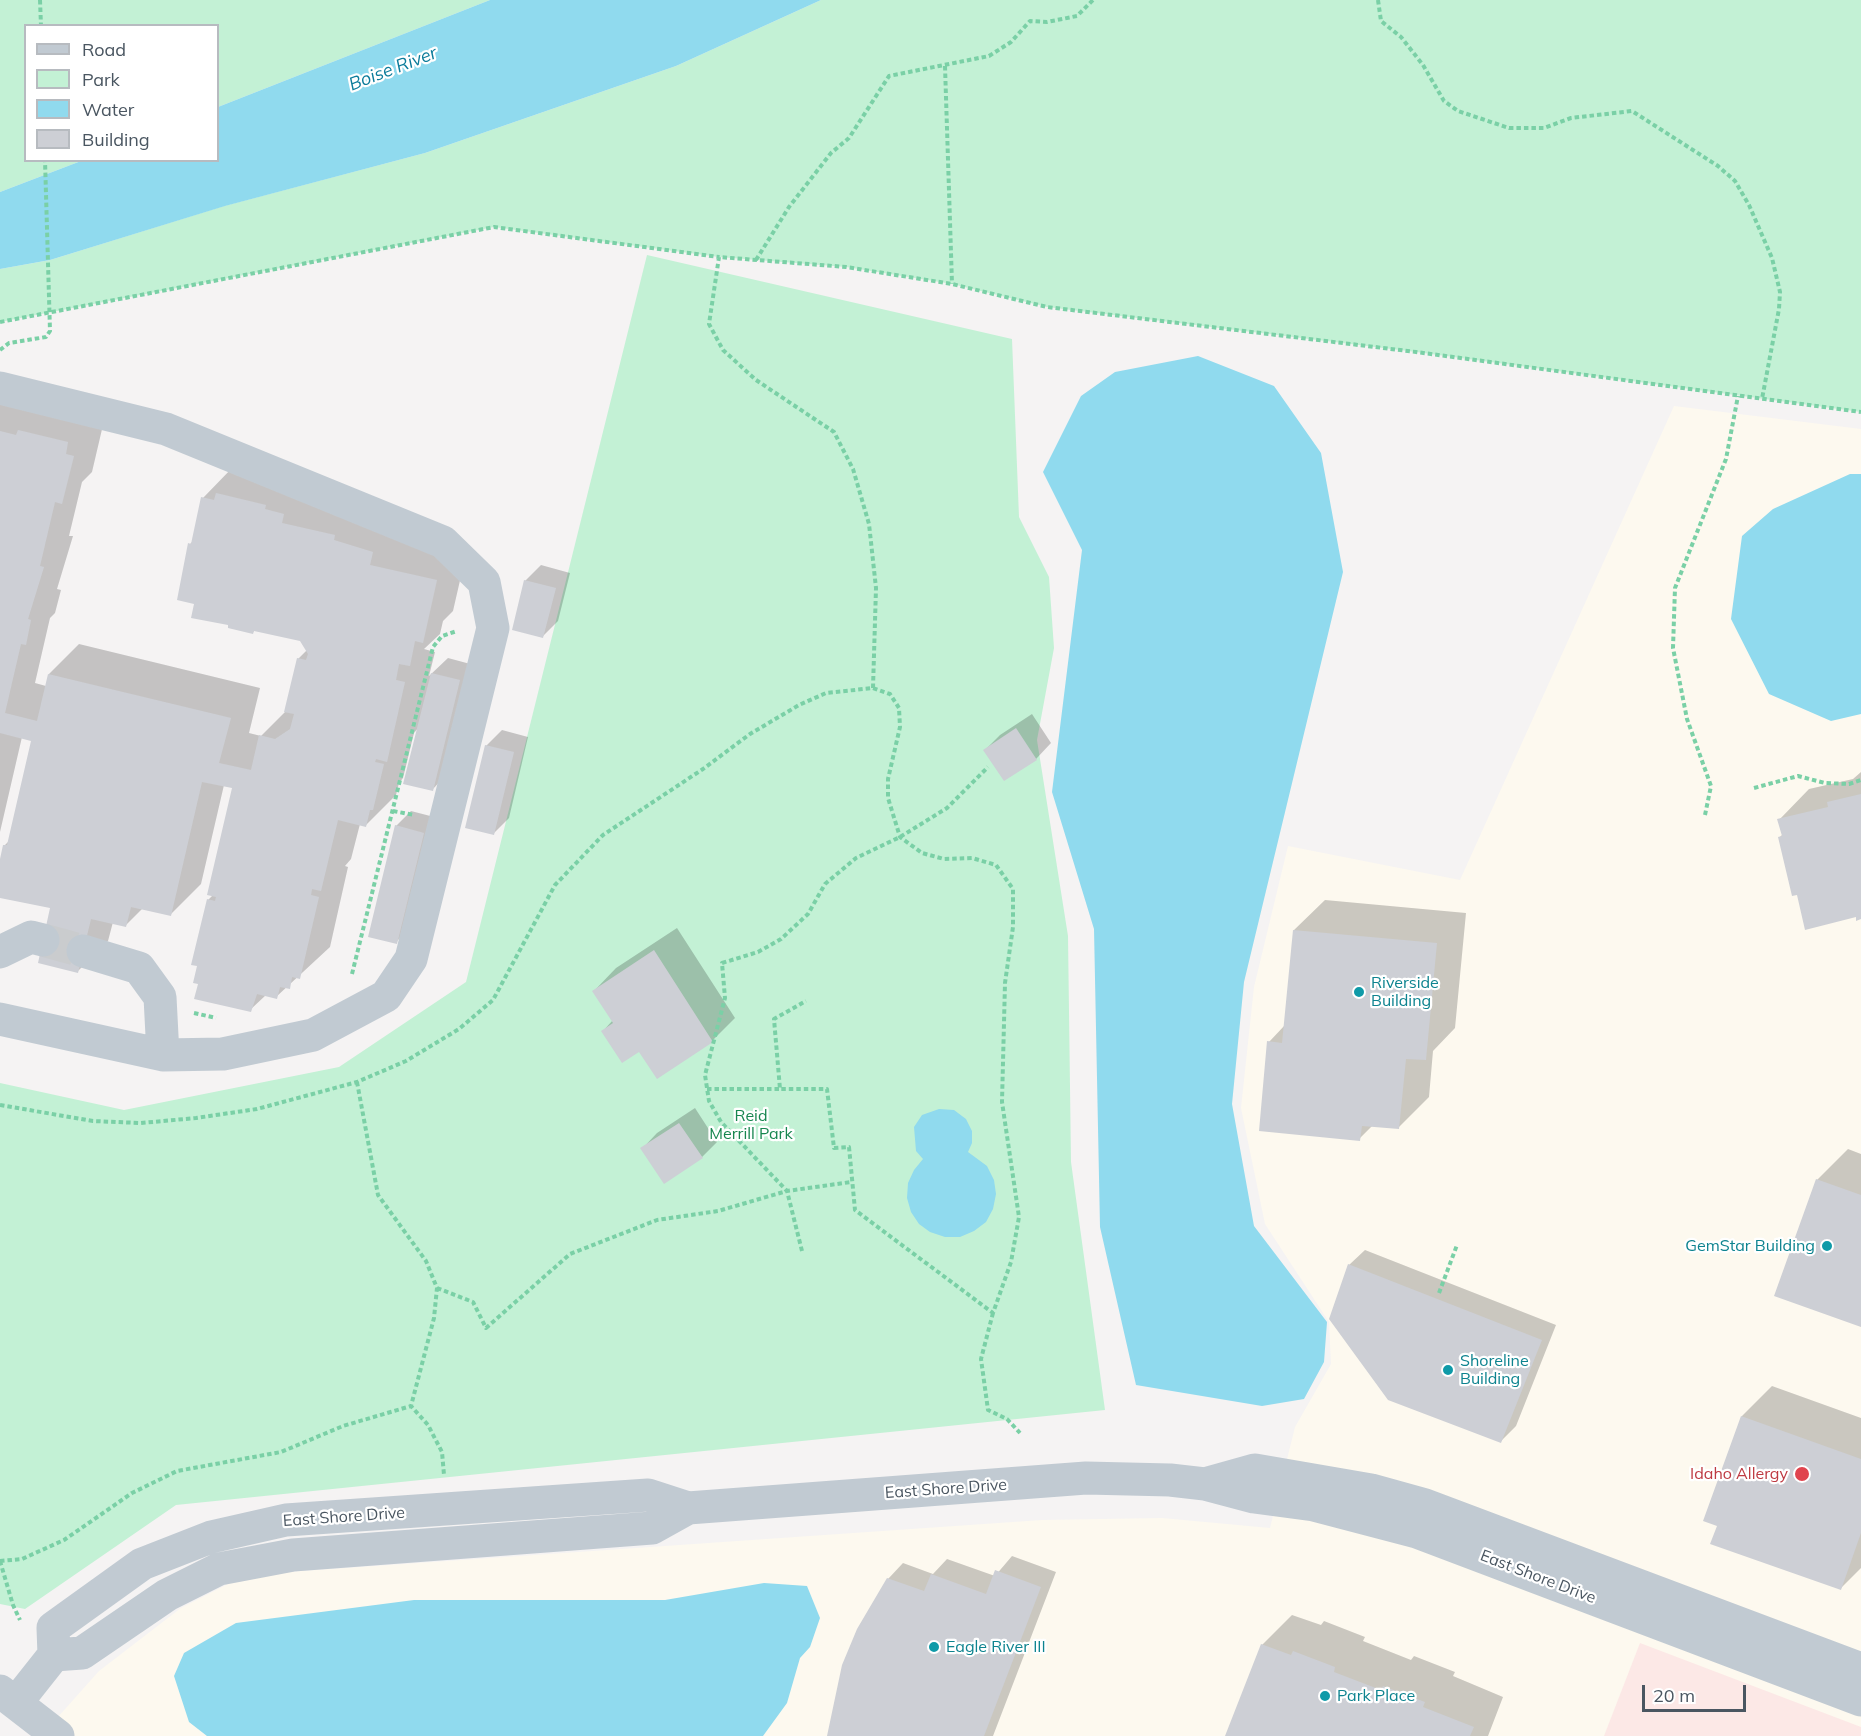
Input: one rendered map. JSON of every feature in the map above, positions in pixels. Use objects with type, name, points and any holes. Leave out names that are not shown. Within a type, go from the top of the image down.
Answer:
[{"type":"street","points":[[0,388],[166,429],[443,542],[484,582],[493,628],[411,959],[386,996],[313,1035],[223,1054],[163,1055],[0,1019]]},
{"type":"street","points":[[0,952],[31,937],[43,940]]},
{"type":"street","points":[[83,951],[139,968],[160,997],[163,1055]]},
{"type":"street","name":"East Shore Drive","points":[[8,1697],[54,1655],[53,1628],[142,1564],[211,1537],[286,1520],[648,1495],[688,1508],[1086,1478],[1170,1480],[1205,1484],[1254,1470],[1371,1490],[1425,1505],[1859,1680]]},
{"type":"street","points":[[8,1697],[58,1736]]},
{"type":"path","points":[[40,0],[41,24]]},
{"type":"path","points":[[756,260],[789,207],[831,153],[849,138],[889,76],[989,56],[1011,42],[1030,21],[1047,22],[1077,16],[1093,0]]},
{"type":"path","points":[[1378,0],[1381,21],[1401,37],[1423,65],[1444,100],[1458,111],[1509,128],[1544,128],[1571,118],[1632,111],[1718,166],[1734,180],[1749,205],[1773,258],[1780,292],[1779,309],[1762,399]]},
{"type":"path","points":[[945,66],[952,284]]},
{"type":"path","points":[[0,350],[9,342],[46,337],[50,331],[45,162]]},
{"type":"path","points":[[0,322],[494,227],[719,257],[846,267],[952,284],[1047,307],[1416,352],[1861,412]]},
{"type":"path","points":[[719,257],[710,324],[723,350],[756,380],[834,432],[853,469],[869,524],[876,588],[873,688]]},
{"type":"path","points":[[1705,815],[1711,786],[1688,719],[1673,648],[1675,588],[1726,459],[1738,396]]},
{"type":"path","points":[[351,976],[433,647],[442,636],[466,628]]},
{"type":"path","points":[[0,1105],[93,1121],[141,1123],[257,1109],[357,1082],[415,1055],[459,1029],[493,1000],[555,885],[603,836],[703,769],[750,734],[799,705],[826,693],[873,688],[890,694],[898,708],[900,728],[888,779],[888,798],[900,837],[922,853],[944,859],[972,858],[996,865],[1013,889],[1013,927],[1005,984],[1002,1102],[1019,1217],[1011,1262],[993,1313],[981,1359],[988,1410],[1007,1419],[1020,1433]]},
{"type":"path","points":[[802,1251],[787,1191],[721,1122],[709,1101],[705,1075],[725,998],[722,963],[758,952],[781,939],[808,914],[825,884],[856,858],[900,837],[947,808],[988,767]]},
{"type":"path","points":[[1754,788],[1798,776],[1824,783],[1849,784],[1861,780]]},
{"type":"path","points":[[780,1089],[774,1019],[806,1001]]},
{"type":"path","points":[[188,1012],[221,1019]]},
{"type":"path","points":[[357,1082],[378,1195],[426,1261],[437,1288],[434,1318],[411,1406]]},
{"type":"path","points":[[707,1089],[827,1089],[834,1148],[849,1147],[855,1210],[993,1313]]},
{"type":"path","points":[[437,1288],[473,1302],[486,1328],[570,1254],[657,1220],[718,1211],[787,1191],[851,1182]]},
{"type":"path","points":[[1440,1293],[1457,1245]]},
{"type":"path","points":[[411,1406],[428,1425],[442,1452],[444,1474]]},
{"type":"path","points":[[20,1621],[0,1561],[22,1559],[64,1540],[132,1493],[177,1471],[281,1452],[343,1426],[411,1406]]},
{"type":"shaded area","points":[[1674,406],[1861,429],[1861,1736],[41,1736],[99,1671],[181,1608],[230,1583],[288,1572],[1042,1520],[1162,1518],[1270,1528],[1295,1427],[1331,1364],[1329,1322],[1265,1224],[1241,1108],[1254,987],[1288,846],[1460,880]]},
{"type":"shaded area","points":[[1640,1643],[1861,1727],[1861,1736],[1604,1736]]},
{"type":"green space","points":[[0,0],[490,0],[219,107],[219,24],[24,24],[24,162],[78,162],[0,192]]},
{"type":"green space","points":[[821,0],[1861,0],[1861,412],[1416,352],[1047,307],[952,284],[846,267],[719,257],[494,227],[0,322],[0,269],[50,260],[224,206],[425,153],[676,66]]},
{"type":"green space","name":"Reid Merrill Park","points":[[647,255],[1012,339],[1019,517],[1049,577],[1054,648],[1037,740],[1068,936],[1071,1162],[1105,1410],[176,1505],[25,1609],[0,1604],[0,1083],[124,1110],[339,1067],[466,982]]},
{"type":"water","name":"Boise River","points":[[490,0],[821,0],[676,66],[425,153],[225,206],[50,260],[0,269],[0,192],[78,162],[219,162],[219,107]]},
{"type":"water","points":[[1198,356],[1274,386],[1321,453],[1343,572],[1244,982],[1232,1104],[1254,1226],[1327,1322],[1324,1362],[1304,1399],[1262,1406],[1136,1385],[1100,1227],[1094,929],[1052,792],[1082,550],[1043,472],[1081,396],[1115,372]]},
{"type":"water","points":[[1850,474],[1861,474],[1861,714],[1831,721],[1769,694],[1731,619],[1742,536],[1773,509]]},
{"type":"water","points":[[939,1109],[954,1110],[966,1119],[972,1131],[972,1143],[968,1152],[987,1166],[994,1180],[996,1194],[993,1209],[986,1222],[960,1237],[945,1237],[930,1232],[919,1224],[911,1212],[907,1198],[908,1183],[914,1170],[923,1159],[916,1151],[914,1127],[922,1115]]},
{"type":"water","points":[[764,1583],[807,1586],[820,1618],[810,1647],[800,1658],[787,1703],[763,1736],[207,1736],[189,1722],[174,1676],[184,1653],[236,1623],[414,1600],[665,1600]]},
{"type":"building","points":[[18,430],[68,442],[66,454],[74,456],[62,504],[55,502],[40,566],[44,567],[28,619],[31,620],[26,645],[21,644],[5,713],[37,721],[48,674],[231,718],[219,763],[251,770],[259,735],[275,739],[290,729],[294,714],[284,712],[297,658],[306,660],[308,654],[300,641],[254,631],[253,634],[228,628],[228,625],[191,618],[194,604],[177,600],[188,543],[191,544],[201,497],[214,500],[216,493],[266,505],[265,509],[284,514],[282,523],[335,535],[334,540],[373,552],[370,565],[437,580],[423,643],[415,641],[410,666],[399,664],[396,680],[405,682],[387,762],[376,759],[375,762],[384,764],[373,810],[370,810],[366,827],[338,820],[321,891],[312,889],[311,895],[319,897],[300,979],[292,977],[290,989],[280,987],[277,999],[257,994],[251,1012],[194,999],[198,984],[193,983],[197,966],[191,965],[207,899],[215,901],[216,897],[207,895],[232,788],[202,782],[171,916],[131,907],[126,927],[91,919],[78,973],[38,963],[50,908],[0,898],[0,859],[3,845],[7,845],[31,741],[0,733],[0,431],[16,435]]},
{"type":"building","points":[[524,580],[556,588],[543,638],[512,630]]},
{"type":"building","points":[[431,673],[460,680],[433,791],[403,784]]},
{"type":"building","points":[[1016,728],[1037,760],[1004,781],[983,750]]},
{"type":"building","points":[[485,745],[514,752],[494,835],[465,828]]},
{"type":"building","points":[[1861,794],[1861,919],[1856,921],[1856,917],[1805,930],[1797,895],[1792,896],[1778,837],[1782,836],[1777,819],[1828,807],[1827,802]]},
{"type":"building","points":[[395,825],[424,833],[397,944],[368,937]]},
{"type":"building","name":"Riverside Building","points":[[1293,930],[1437,943],[1426,1060],[1406,1059],[1399,1129],[1362,1126],[1360,1141],[1259,1131],[1267,1041],[1282,1043]]},
{"type":"building","points":[[654,950],[713,1042],[657,1079],[639,1052],[622,1063],[601,1031],[613,1023],[592,991]]},
{"type":"building","points":[[679,1123],[703,1158],[664,1184],[640,1148]]},
{"type":"building","name":"GemStar Building","points":[[1816,1179],[1861,1195],[1861,1327],[1774,1296]]},
{"type":"building","name":"Shoreline Building","points":[[1348,1264],[1542,1340],[1501,1443],[1388,1400],[1329,1319]]},
{"type":"building","points":[[1741,1416],[1861,1459],[1861,1533],[1841,1590],[1710,1544],[1717,1526],[1703,1521]]},
{"type":"building","name":"Eagle River III","points":[[995,1570],[1041,1587],[984,1736],[827,1736],[842,1665],[857,1629],[887,1578],[924,1591],[931,1574],[986,1594]]},
{"type":"building","name":"Park Place","points":[[1261,1644],[1291,1655],[1293,1651],[1335,1667],[1334,1672],[1381,1690],[1383,1686],[1425,1702],[1423,1707],[1474,1727],[1470,1736],[1225,1736]]},
{"type":"tunnel","points":[[43,940],[83,951]]},
{"type":"place","name":"Riverside Building","points":[[1359,992]]},
{"type":"place","name":"GemStar Building","points":[[1827,1246]]},
{"type":"place","name":"Shoreline Building","points":[[1448,1370]]},
{"type":"place","name":"Idaho Allergy","points":[[1802,1474]]},
{"type":"place","name":"Eagle River III","points":[[934,1647]]},
{"type":"place","name":"Park Place","points":[[1325,1696]]}]
